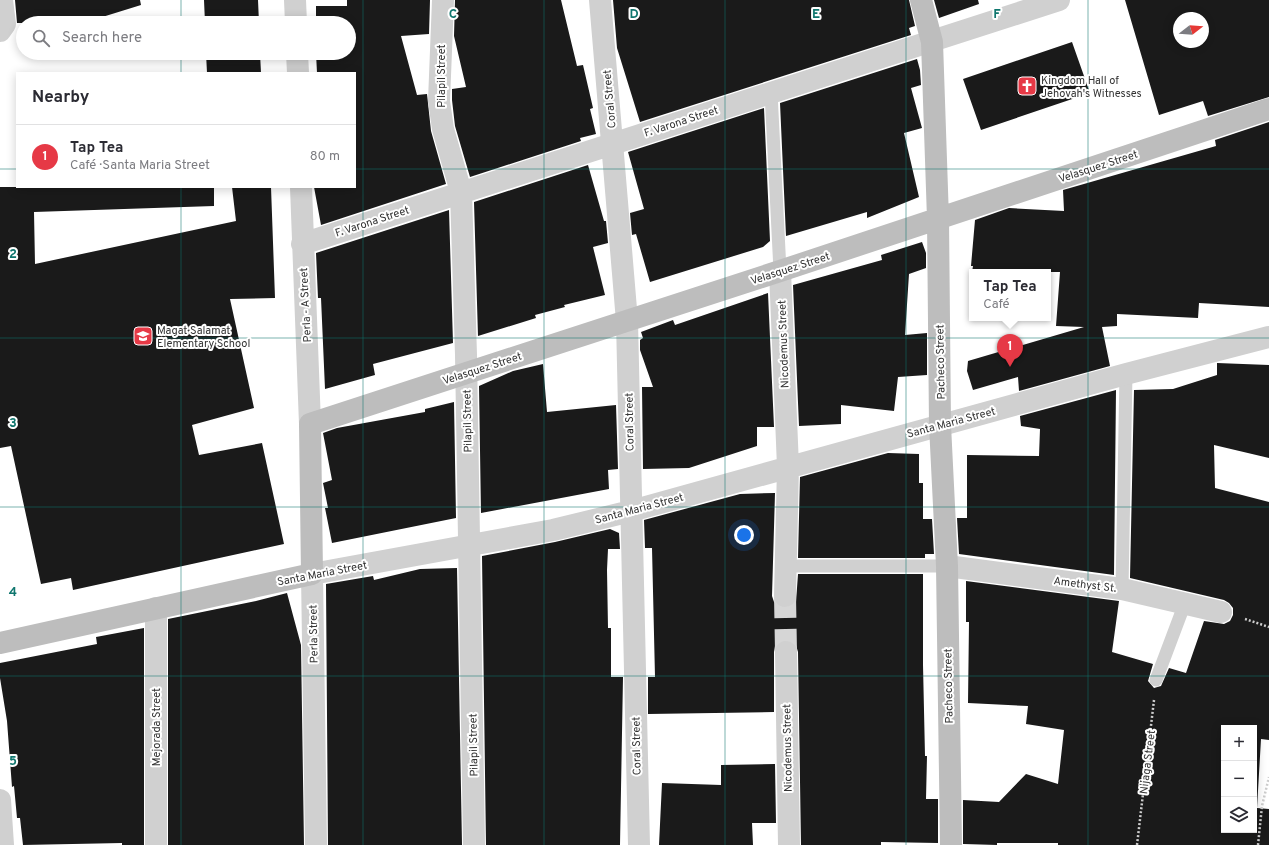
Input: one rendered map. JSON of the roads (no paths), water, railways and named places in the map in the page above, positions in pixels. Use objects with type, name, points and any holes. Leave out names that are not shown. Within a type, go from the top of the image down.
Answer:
[{"type":"street","points":[[0,31],[5,24],[2,0]]},
{"type":"street","points":[[296,0],[296,16]]},
{"type":"street","name":"Pilapil Street","points":[[443,0],[439,101],[443,129],[461,192],[470,545],[474,845]]},
{"type":"street","name":"Coral Street","points":[[600,0],[627,320],[639,845]]},
{"type":"street","name":"Pacheco Street","points":[[921,0],[932,42],[938,219],[940,425],[946,566],[951,845]]},
{"type":"street","name":"F. Varona Street","points":[[302,244],[1060,0]]},
{"type":"street","points":[[297,60],[298,72]]},
{"type":"street","name":"Velasquez Street","points":[[310,424],[780,271],[1269,109]]},
{"type":"street","name":"Perla - A Street","points":[[301,188],[310,424]]},
{"type":"street","name":"Nicodemus Street","points":[[780,271],[788,467],[785,596]]},
{"type":"street","name":"Santa Maria Street","points":[[0,643],[312,574],[553,530],[631,511],[1126,374],[1269,337]]},
{"type":"street","name":"Perla Street","points":[[310,424],[316,845]]},
{"type":"street","name":"Amethyst St.","points":[[946,566],[1122,589],[1221,612]]},
{"type":"street","name":"Mejorada Street","points":[[156,608],[156,845]]},
{"type":"street","name":"Nicodemus Street","points":[[786,652],[789,845]]},
{"type":"street","points":[[0,800],[3,845]]},
{"type":"lane","name":"Nicodemus Street","points":[[771,92],[780,271]]},
{"type":"lane","points":[[1122,589],[1126,374]]},
{"type":"lane","points":[[785,566],[946,566]]},
{"type":"lane","points":[[1156,680],[1185,603]]},
{"type":"tunnel","points":[[785,596],[786,652]]},
{"type":"place","name":"Kingdom Hall of Jehovah's Witnesses","points":[[1027,86]]},
{"type":"place","name":"Magat Salamat Elementary School","points":[[143,336]]},
{"type":"place","name":"Tap Tea","points":[[1010,367]]}]
